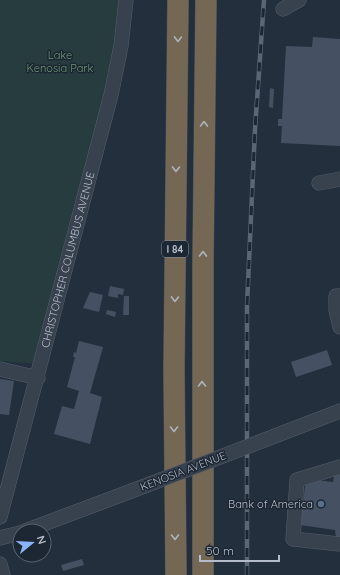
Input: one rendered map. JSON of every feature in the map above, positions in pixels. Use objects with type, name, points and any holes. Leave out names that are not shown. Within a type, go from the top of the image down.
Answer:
[{"type":"highway","name":"I 84","points":[[176,575],[174,370],[178,0]]},
{"type":"highway","name":"I 84","points":[[203,575],[202,278],[206,0]]},
{"type":"street","name":"CHRISTOPHER COLUMBUS AVENUE","points":[[0,517],[38,378],[113,88],[120,52],[126,0]]},
{"type":"street","points":[[283,9],[299,0]]},
{"type":"street","points":[[318,183],[340,179]]},
{"type":"street","points":[[340,296],[336,296],[336,310],[340,327]]},
{"type":"street","points":[[0,369],[38,378]]},
{"type":"street","name":"KENOSIA AVENUE","points":[[46,523],[340,411]]},
{"type":"street","points":[[340,468],[297,480],[293,539],[340,544]]},
{"type":"street","points":[[0,538],[12,535]]},
{"type":"street","points":[[0,564],[3,575]]},
{"type":"green space","name":"Lake Kenosia Park","points":[[0,0],[122,0],[118,77],[39,364],[0,361]]},
{"type":"building","points":[[313,37],[340,39],[340,146],[281,143],[282,126],[278,126],[278,119],[282,119],[286,46],[312,47]]},
{"type":"building","points":[[270,88],[274,89],[273,108],[269,107]]},
{"type":"building","points":[[110,286],[124,289],[123,295],[118,294],[118,298],[108,296]]},
{"type":"building","points":[[90,292],[103,295],[99,312],[83,308]]},
{"type":"building","points":[[124,296],[129,296],[129,315],[123,315]]},
{"type":"building","points":[[107,310],[116,312],[115,317],[106,314]]},
{"type":"building","points":[[79,341],[103,347],[90,393],[102,397],[90,444],[54,434],[62,406],[74,409],[79,391],[67,387],[75,357],[73,357],[74,352],[76,353]]},
{"type":"building","points":[[327,350],[332,365],[296,377],[291,362]]},
{"type":"building","points":[[0,379],[14,381],[9,415],[0,414]]},
{"type":"building","name":"Bank of America","points":[[335,470],[340,471],[340,542],[336,538],[335,530],[300,525],[306,479],[333,482]]},
{"type":"building","points":[[82,559],[84,565],[63,571],[61,565]]},
{"type":"railway","points":[[247,575],[247,306],[255,129],[264,0]]},
{"type":"place","name":"Bank of America","points":[[321,504]]}]
